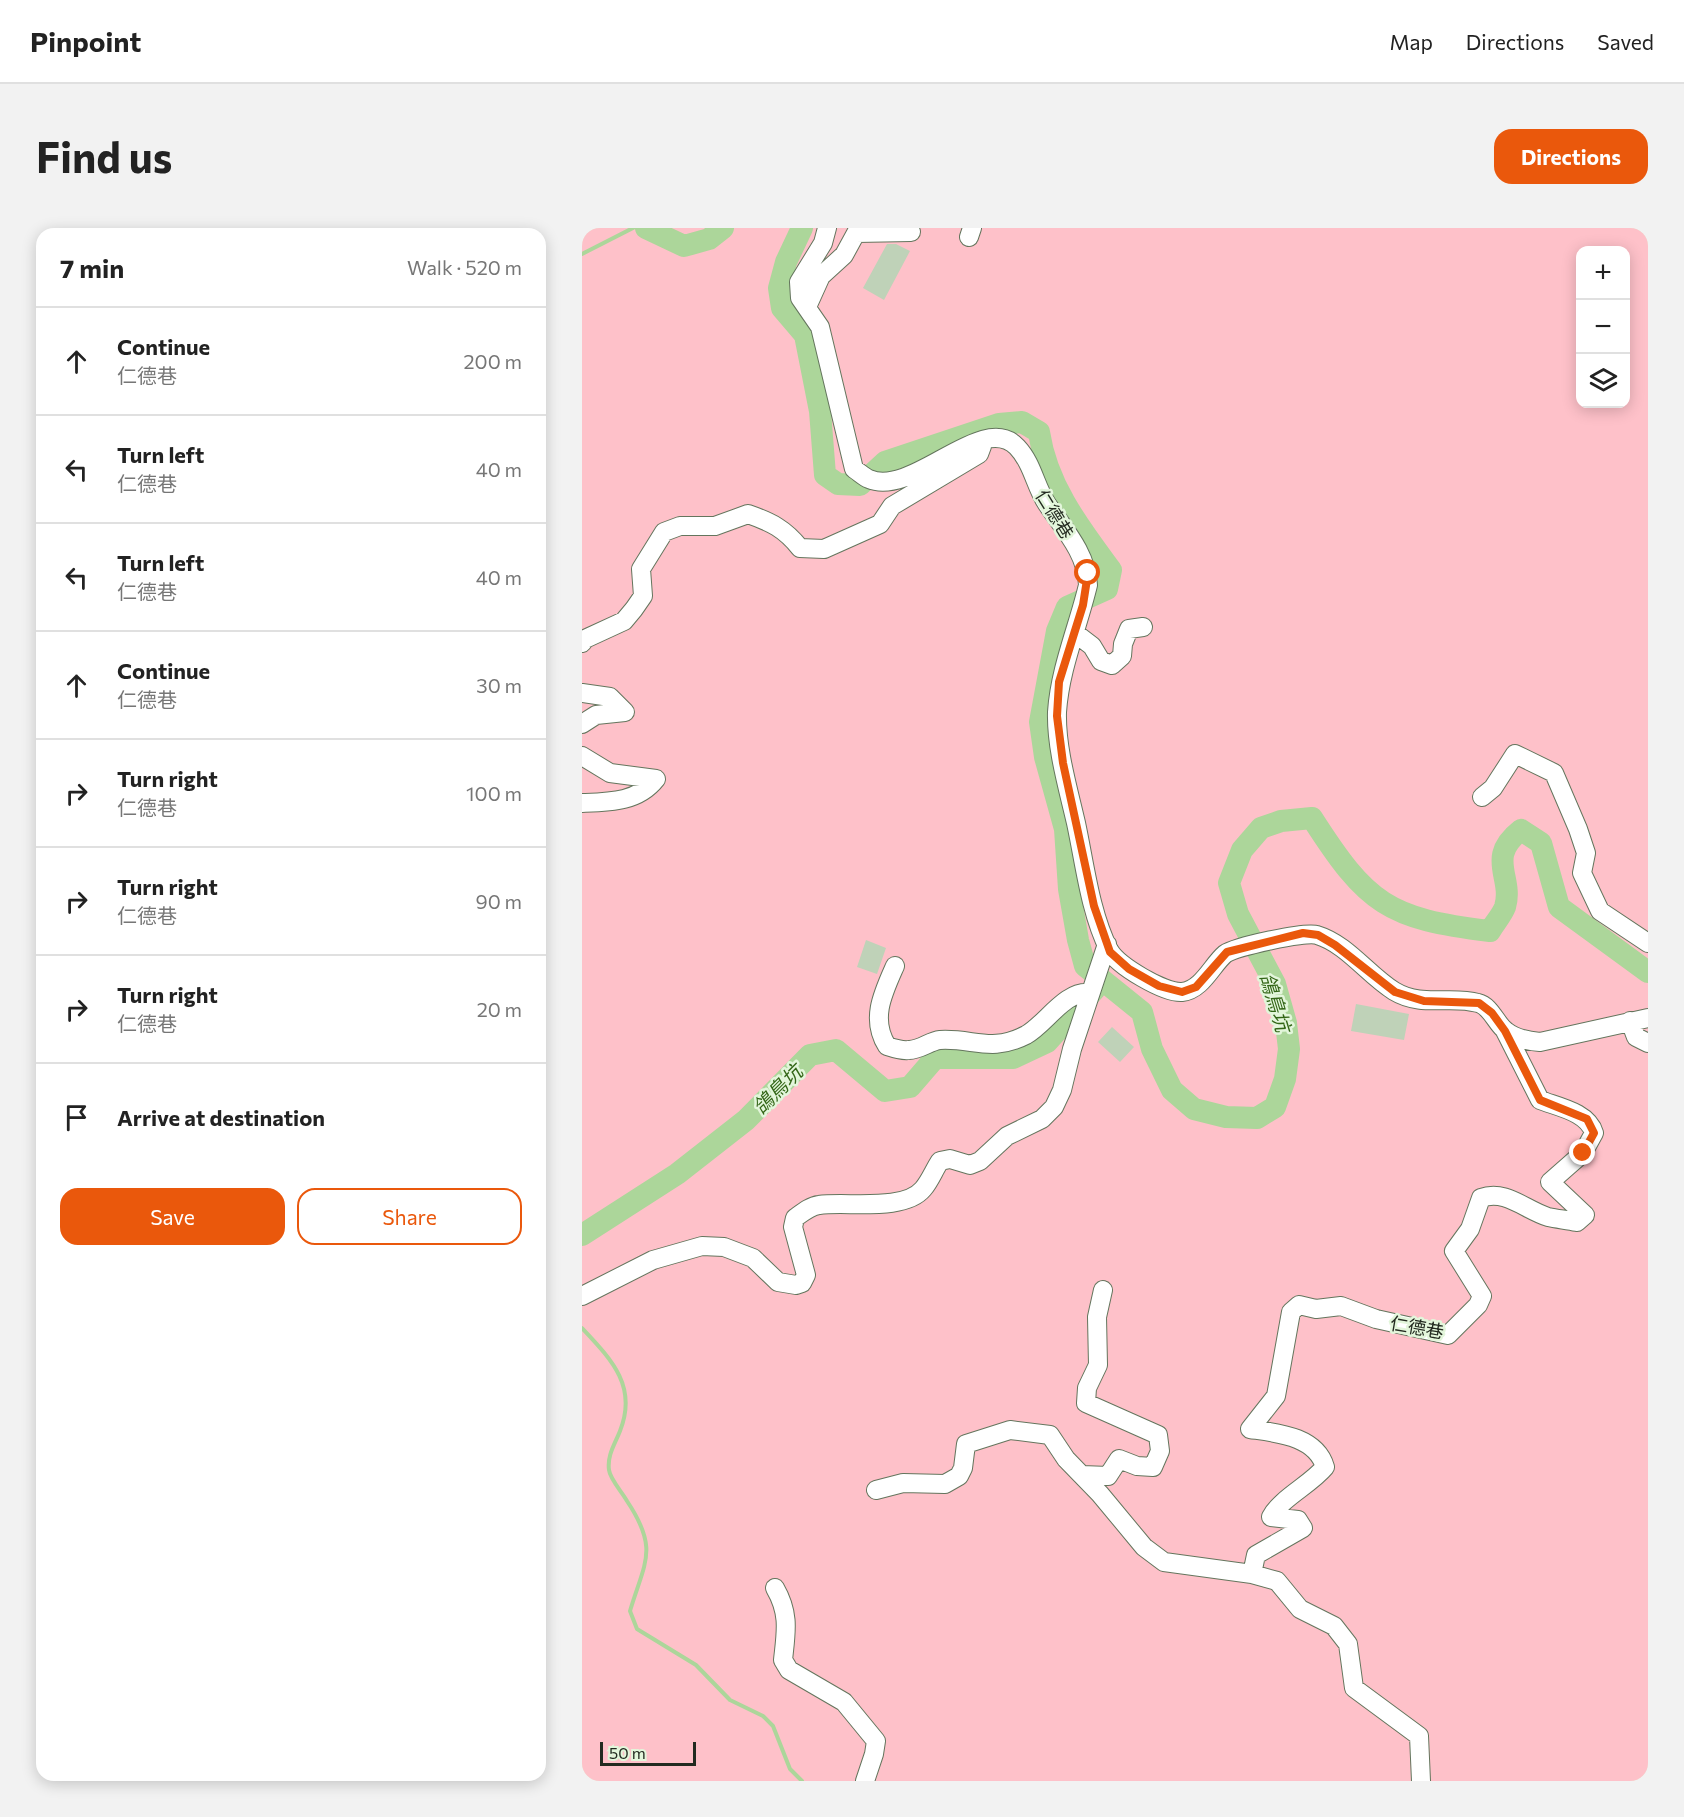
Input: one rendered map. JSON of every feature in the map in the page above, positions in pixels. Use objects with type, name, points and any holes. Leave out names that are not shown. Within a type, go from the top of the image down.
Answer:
[{"type":"street","points":[[827,228],[823,243],[799,282],[800,298],[820,327],[830,359],[854,469],[870,480],[884,482],[900,479],[985,438]]},
{"type":"street","points":[[807,307],[821,276],[844,255],[856,233],[911,232]]},
{"type":"street","name":"仁德巷","points":[[985,438],[1003,437],[1017,447],[1030,465],[1041,496],[1081,554],[1088,573],[1088,585],[1083,605],[1059,682],[1057,716],[1063,763],[1105,949],[1129,969],[1159,986],[1182,992],[1196,987],[1227,952],[1303,933],[1318,935],[1335,945],[1395,992],[1424,1001],[1479,1003],[1492,1013],[1505,1031],[1540,1100],[1587,1119],[1594,1133],[1583,1153],[1550,1182],[1585,1215],[1577,1222],[1547,1216],[1521,1203],[1492,1194],[1481,1198],[1470,1229],[1454,1251],[1482,1296],[1478,1305],[1448,1335],[1376,1319],[1341,1306],[1316,1309],[1299,1305],[1291,1312],[1276,1396],[1250,1429],[1293,1436],[1318,1454],[1325,1467],[1313,1482],[1275,1509],[1271,1517],[1298,1520],[1303,1528],[1256,1555],[1252,1574]]},
{"type":"street","points":[[582,643],[595,634],[624,621],[634,609],[643,596],[641,569],[664,532],[680,526],[715,526],[748,514],[774,522],[788,533],[800,548],[824,549],[880,524],[892,506],[979,454],[985,438]]},
{"type":"street","points":[[1075,633],[1092,646],[1101,661],[1112,665],[1122,656],[1123,644],[1130,629],[1143,627]]},
{"type":"street","points":[[582,693],[610,697],[625,712],[596,715],[582,724]]},
{"type":"street","points":[[1482,797],[1493,788],[1515,754],[1554,773],[1586,854],[1582,873],[1600,911],[1648,943]]},
{"type":"street","points":[[582,756],[610,773],[656,778],[648,789],[628,799],[582,803]]},
{"type":"street","points":[[582,1296],[653,1260],[702,1246],[724,1247],[753,1258],[778,1282],[796,1285],[802,1283],[806,1275],[793,1227],[795,1218],[818,1205],[852,1205],[911,1197],[922,1190],[940,1161],[950,1159],[970,1165],[980,1161],[1007,1136],[1042,1119],[1054,1107],[1062,1090],[1105,949]]},
{"type":"street","points":[[895,966],[880,999],[878,1033],[887,1046],[909,1050],[939,1040],[988,1046],[1008,1042],[1028,1034],[1065,1002],[1084,992],[1090,993]]},
{"type":"street","name":"仁德巷","points":[[1505,1031],[1527,1041],[1540,1042],[1648,1018]]},
{"type":"street","points":[[1630,1021],[1636,1037],[1648,1043]]},
{"type":"street","points":[[1082,1475],[1108,1476],[1119,1460],[1137,1466],[1153,1467],[1161,1451],[1158,1435],[1086,1403],[1088,1388],[1098,1365],[1097,1317],[1102,1290]]},
{"type":"street","points":[[876,1490],[903,1483],[945,1484],[958,1476],[963,1468],[966,1444],[1010,1430],[1050,1435],[1066,1459],[1144,1547],[1164,1562],[1252,1574],[1277,1581],[1300,1609],[1334,1626],[1348,1644],[1354,1688],[1419,1736],[1421,1781]]},
{"type":"street","points":[[776,1588],[785,1605],[786,1631],[783,1660],[789,1670],[844,1702],[876,1741],[865,1781]]},
{"type":"shaded area","points":[[582,228],[1648,228],[1648,1781],[582,1781]]},
{"type":"building","points":[[887,244],[896,244],[910,251],[884,300],[863,288]]},
{"type":"building","points":[[866,940],[886,948],[877,974],[857,967]]},
{"type":"building","points":[[1356,1004],[1409,1014],[1404,1040],[1351,1031]]},
{"type":"building","points":[[1112,1027],[1134,1047],[1120,1062],[1098,1042]]},
{"type":"waterway","points":[[582,254],[633,228]]},
{"type":"waterway","points":[[646,228],[684,246],[709,239],[723,228]]},
{"type":"waterway","name":"鴿鳥坑","points":[[802,228],[786,262],[779,288],[782,308],[805,335],[820,411],[825,475],[838,484],[860,485],[885,462],[999,424],[1022,422],[1039,432],[1049,470],[1066,506],[1111,570],[1107,589],[1067,607],[1057,631],[1040,722],[1045,757],[1065,829],[1069,889],[1085,966],[1142,1012],[1152,1049],[1172,1090],[1194,1109],[1226,1117],[1257,1118],[1275,1107],[1285,1079],[1289,1049],[1286,1023],[1275,984],[1238,914],[1229,883],[1242,850],[1261,828],[1281,821],[1312,818],[1331,847],[1366,888],[1383,902],[1403,913],[1455,926],[1490,931],[1505,907],[1507,896],[1502,859],[1510,840],[1521,830],[1541,843],[1559,907],[1648,972]]},
{"type":"waterway","name":"鴿鳥坑","points":[[582,1235],[677,1174],[746,1120],[810,1055],[836,1050],[885,1091],[910,1087],[935,1058],[1013,1058],[1047,1042],[1095,989]]},
{"type":"waterway","points":[[582,1328],[612,1362],[624,1387],[625,1415],[610,1454],[609,1470],[637,1517],[646,1544],[644,1567],[630,1611],[637,1629],[696,1665],[730,1700],[763,1716],[773,1726],[790,1769],[802,1781]]},
{"type":"route","points":[[1088,573],[1088,585],[1083,605],[1059,682],[1057,716],[1063,763],[1094,906],[1110,952],[1129,969],[1159,986],[1182,992],[1196,987],[1227,952],[1303,933],[1318,935],[1335,945],[1395,992],[1424,1001],[1479,1003],[1492,1013],[1505,1031],[1540,1100],[1587,1119],[1594,1133],[1583,1153]]}]
